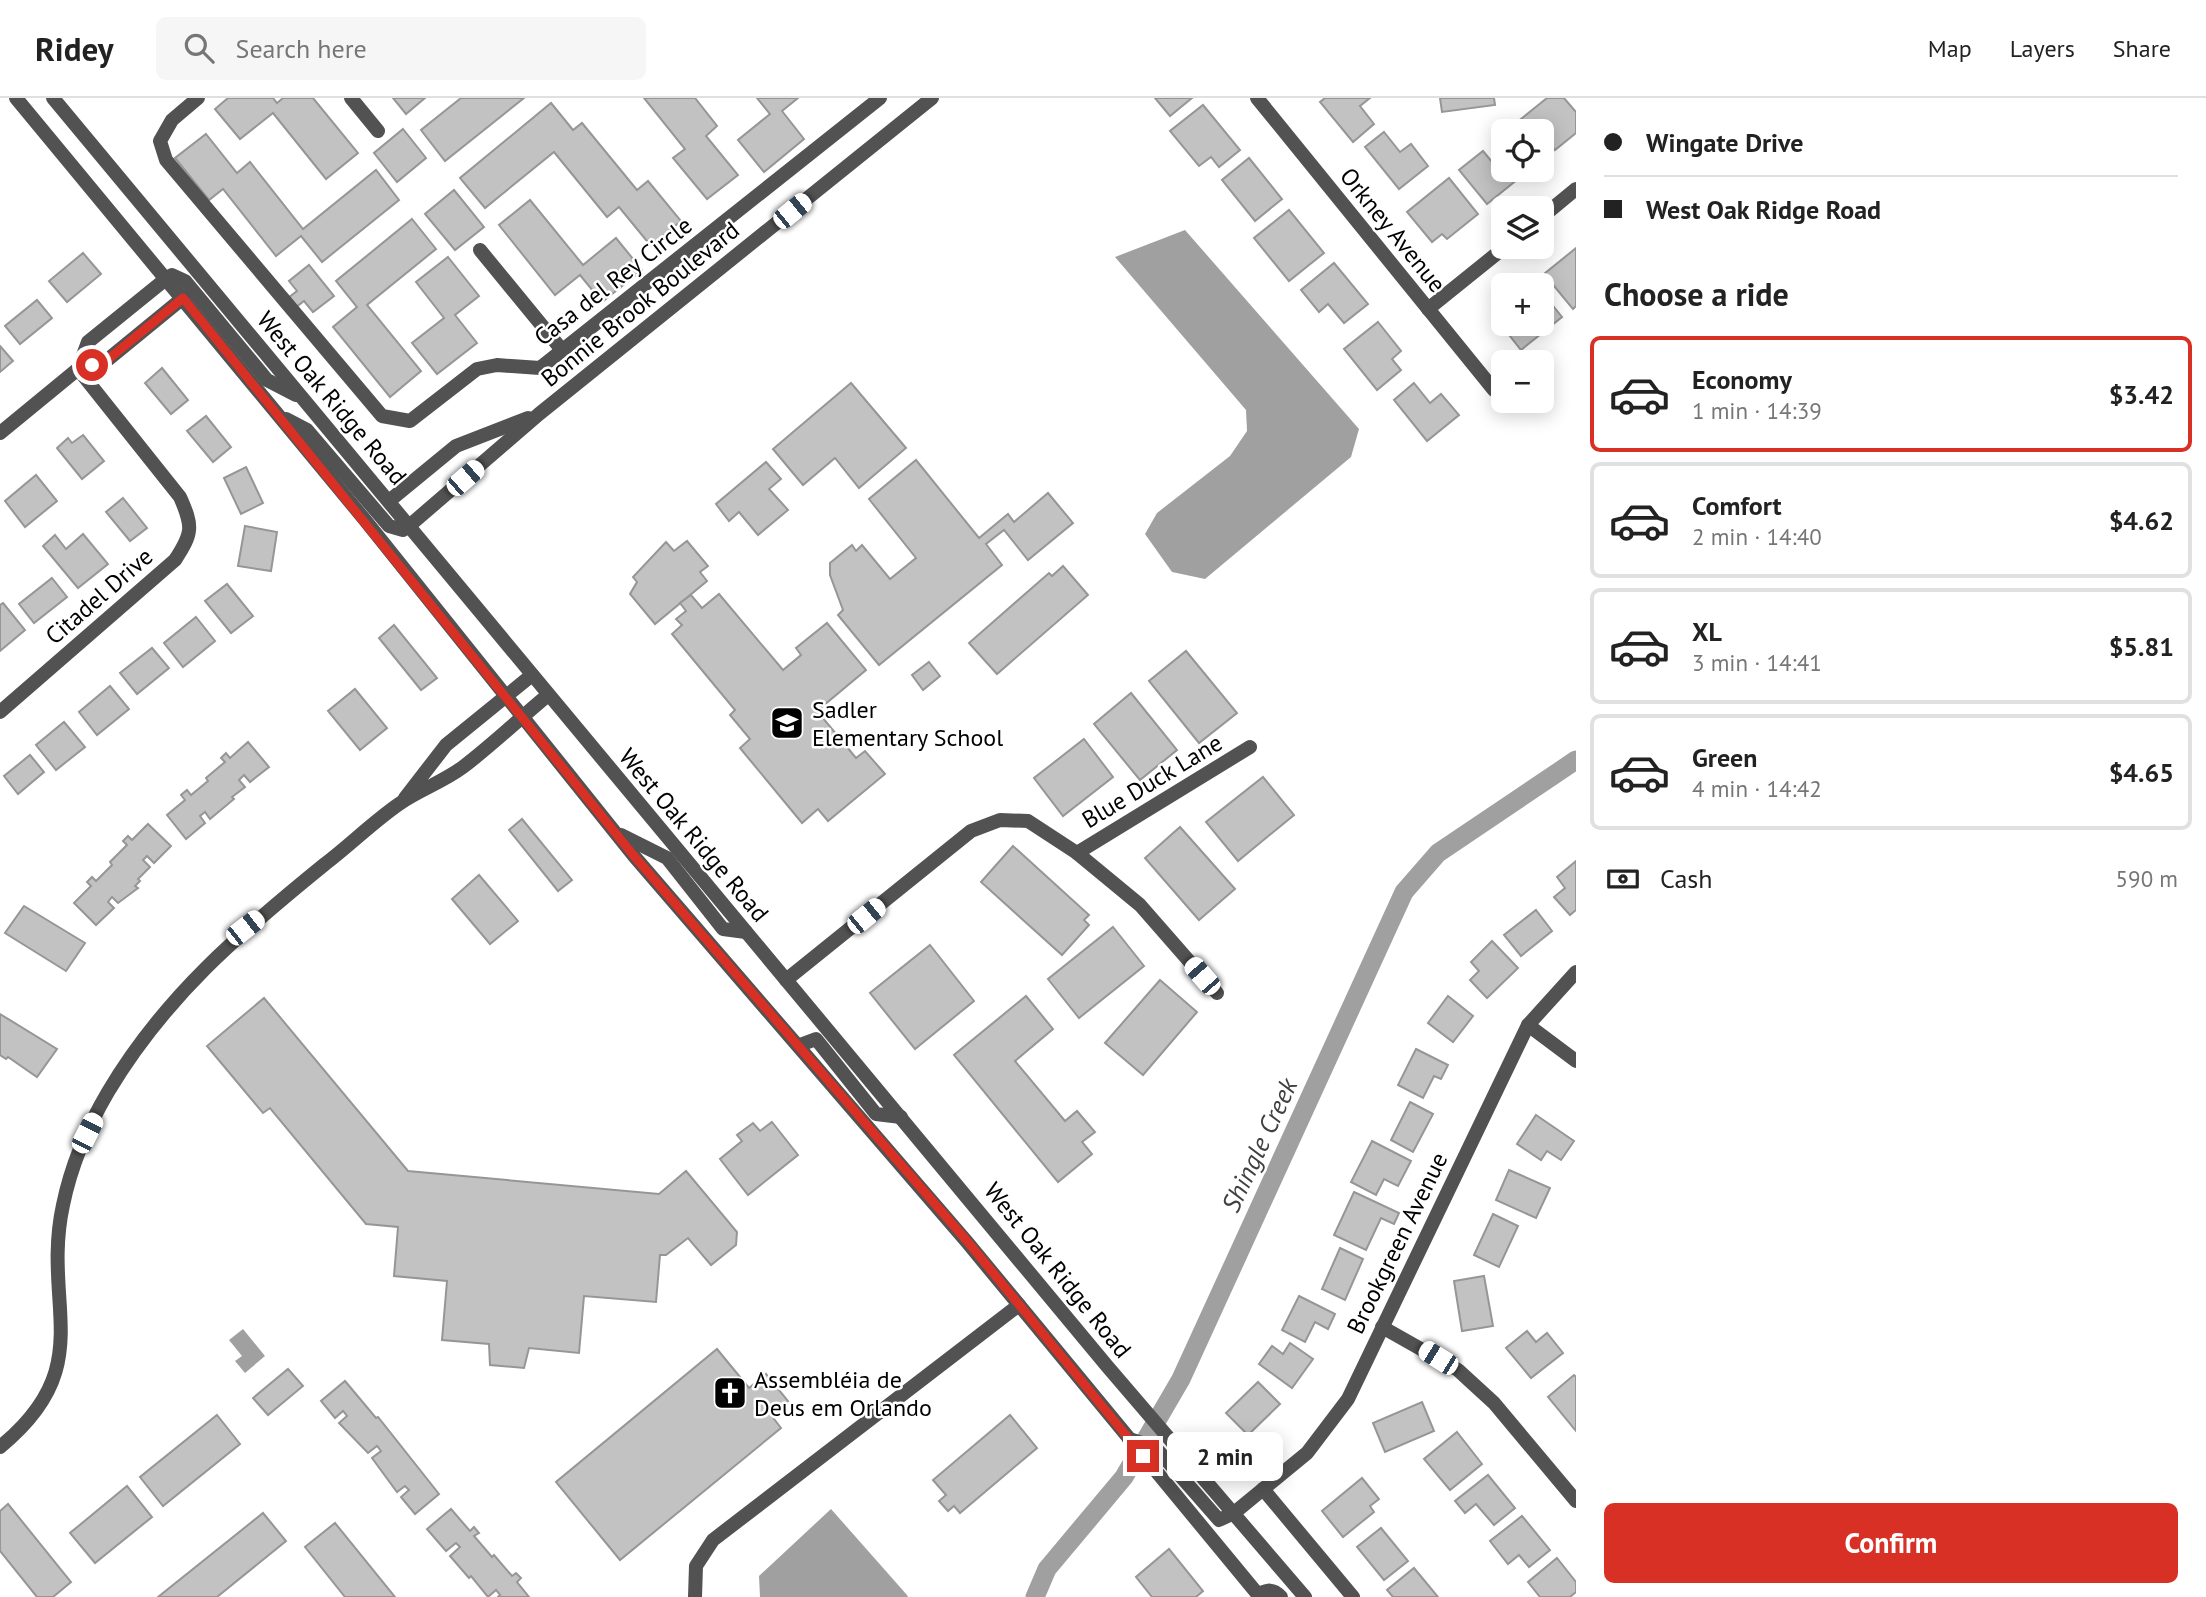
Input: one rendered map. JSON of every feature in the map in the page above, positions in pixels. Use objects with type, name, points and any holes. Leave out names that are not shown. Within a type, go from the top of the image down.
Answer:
[{"type":"street","name":"West Oak Ridge Road","points":[[16,98],[167,278],[614,831],[800,1045],[1019,1305],[1258,1596]]},
{"type":"street","name":"West Oak Ridge Road","points":[[53,98],[1122,1384],[1305,1597]]},
{"type":"street","name":"Casa del Rey Circle","points":[[198,98],[172,120],[160,141],[166,160],[382,416],[410,421],[477,369],[496,365],[540,368],[880,98]]},
{"type":"street","points":[[351,98],[378,131]]},
{"type":"street","name":"Bonnie Brook Boulevard","points":[[410,526],[539,414],[932,98]]},
{"type":"street","name":"Orkney Avenue","points":[[1257,98],[1491,386]]},
{"type":"street","points":[[1554,206],[1576,189]]},
{"type":"street","points":[[480,250],[562,350]]},
{"type":"street","points":[[1428,309],[1491,258]]},
{"type":"street","points":[[78,369],[88,342],[172,275],[185,281],[267,380],[303,398]]},
{"type":"street","points":[[0,433],[78,369],[106,361],[183,298]]},
{"type":"street","name":"Citadel Drive","points":[[0,712],[175,560],[189,540],[191,521],[180,497],[78,369]]},
{"type":"street","name":"Bonnie Brook Boulevard","points":[[389,501],[456,446],[539,414]]},
{"type":"street","points":[[278,415],[307,430],[389,526],[403,530],[410,526]]},
{"type":"street","points":[[399,804],[446,745],[532,675]]},
{"type":"street","points":[[0,1447],[40,1408],[58,1367],[64,1329],[57,1278],[63,1205],[83,1142],[106,1094],[132,1053],[183,988],[245,928],[399,804],[462,768],[548,695]]},
{"type":"street","name":"Blue Duck Lane","points":[[1077,853],[1250,747]]},
{"type":"street","points":[[786,980],[971,831],[1000,820],[1028,821],[1077,853],[1140,905],[1217,993]]},
{"type":"street","points":[[614,831],[667,859],[723,929],[746,932]]},
{"type":"street","name":"Brookgreen Avenue","points":[[1234,1513],[1307,1453],[1348,1399],[1528,1025],[1576,972]]},
{"type":"street","points":[[1528,1025],[1576,1061]]},
{"type":"street","points":[[800,1045],[816,1039],[877,1114],[901,1117]]},
{"type":"street","points":[[695,1597],[696,1566],[713,1540],[1019,1305]]},
{"type":"street","points":[[1382,1327],[1458,1370],[1494,1403],[1576,1501]]},
{"type":"street","points":[[1129,1438],[1155,1447],[1219,1520],[1234,1513]]},
{"type":"street","points":[[1263,1489],[1353,1597]]},
{"type":"street","points":[[1258,1596],[1269,1590],[1276,1591],[1281,1597]]},
{"type":"shaded area","points":[[1185,230],[1359,429],[1351,457],[1205,579],[1172,572],[1145,534],[1157,513],[1230,456],[1247,431],[1246,410],[1115,257]]},
{"type":"shaded area","points":[[243,1329],[265,1356],[245,1373],[235,1361],[242,1356],[229,1340]]},
{"type":"shaded area","points":[[831,1509],[908,1597],[760,1597],[759,1576]]},
{"type":"building","points":[[228,98],[273,98],[277,103],[283,98],[313,98],[358,153],[326,179],[273,113],[240,139],[215,109]]},
{"type":"building","points":[[393,98],[425,98],[406,114]]},
{"type":"building","points":[[461,98],[524,98],[445,161],[421,130]]},
{"type":"building","points":[[644,98],[695,98],[717,126],[706,136],[738,175],[707,199],[673,158],[685,149]]},
{"type":"building","points":[[757,98],[798,98],[782,111],[804,139],[764,172],[738,140],[770,114]]},
{"type":"building","points":[[1155,98],[1192,98],[1170,116]]},
{"type":"building","points":[[1325,98],[1370,98],[1360,106],[1374,124],[1353,142],[1320,102]]},
{"type":"building","points":[[1440,98],[1494,98],[1495,105],[1442,112]]},
{"type":"building","points":[[1547,98],[1564,98],[1576,112],[1576,133],[1555,150],[1554,119],[1521,119]]},
{"type":"building","points":[[551,103],[573,130],[582,123],[637,190],[648,181],[681,221],[651,246],[619,207],[607,217],[554,152],[485,208],[460,178]]},
{"type":"building","points":[[1203,105],[1240,150],[1219,167],[1211,157],[1199,166],[1170,131]]},
{"type":"building","points":[[403,129],[426,158],[397,182],[374,153]]},
{"type":"building","points":[[1384,132],[1400,152],[1411,144],[1428,166],[1399,189],[1365,147]]},
{"type":"building","points":[[206,134],[237,173],[250,162],[303,229],[376,170],[399,200],[322,262],[301,236],[276,256],[223,189],[209,200],[175,158]]},
{"type":"building","points":[[1483,151],[1491,161],[1491,182],[1514,182],[1497,196],[1491,196],[1491,201],[1487,204],[1459,170]]},
{"type":"building","points":[[1249,158],[1282,199],[1255,221],[1222,180]]},
{"type":"building","points":[[1449,178],[1478,214],[1447,239],[1442,234],[1432,242],[1407,212]]},
{"type":"building","points":[[454,190],[484,227],[455,250],[425,214]]},
{"type":"building","points":[[530,200],[583,265],[616,238],[642,270],[602,302],[580,275],[555,295],[499,225]]},
{"type":"building","points":[[1289,210],[1324,253],[1289,281],[1254,238]]},
{"type":"building","points":[[412,219],[436,249],[367,305],[421,371],[390,397],[333,327],[357,307],[336,281]]},
{"type":"building","points":[[1576,248],[1576,306],[1573,309],[1554,286],[1554,273],[1545,273]]},
{"type":"building","points":[[83,253],[101,274],[67,302],[49,281]]},
{"type":"building","points":[[448,257],[479,296],[455,315],[477,343],[437,374],[412,343],[444,318],[416,282]]},
{"type":"building","points":[[1334,263],[1368,304],[1344,323],[1328,304],[1319,312],[1301,290]]},
{"type":"building","points":[[309,265],[334,296],[313,312],[304,301],[295,308],[288,298],[297,291],[289,281]]},
{"type":"building","points":[[37,300],[52,318],[20,344],[5,326]]},
{"type":"building","points":[[1554,307],[1562,317],[1554,323]]},
{"type":"building","points":[[1378,322],[1401,351],[1392,359],[1401,370],[1377,390],[1344,349]]},
{"type":"building","points":[[1510,336],[1538,336],[1521,350]]},
{"type":"building","points":[[0,346],[13,361],[0,372]]},
{"type":"building","points":[[162,368],[188,400],[171,414],[145,383]]},
{"type":"building","points":[[851,383],[906,448],[859,488],[835,458],[803,485],[773,449]]},
{"type":"building","points":[[1414,383],[1430,403],[1441,394],[1459,415],[1427,441],[1394,400]]},
{"type":"building","points":[[206,416],[231,447],[213,462],[187,431]]},
{"type":"building","points":[[83,435],[104,461],[82,479],[57,448],[68,438],[72,443]]},
{"type":"building","points":[[916,460],[979,538],[1008,514],[1014,522],[1048,493],[1073,523],[1028,560],[1004,530],[986,544],[1002,565],[879,665],[838,615],[843,610],[830,575],[830,563],[852,545],[856,551],[862,545],[890,579],[916,558],[869,499]]},
{"type":"building","points":[[766,462],[781,479],[769,489],[788,510],[758,535],[739,512],[729,521],[716,504]]},
{"type":"building","points":[[246,467],[263,503],[241,514],[224,478]]},
{"type":"building","points":[[36,475],[57,501],[25,527],[5,501]]},
{"type":"building","points":[[123,498],[147,528],[130,541],[106,512]]},
{"type":"building","points":[[245,526],[277,532],[271,571],[238,566]]},
{"type":"building","points":[[83,534],[108,564],[78,588],[43,546],[55,535],[66,549]]},
{"type":"building","points":[[687,541],[708,566],[700,572],[707,581],[655,624],[630,594],[637,582],[633,577],[666,542],[674,551]]},
{"type":"building","points":[[1063,566],[1088,595],[997,674],[969,643],[1049,573],[1052,576]]},
{"type":"building","points":[[52,578],[67,597],[34,623],[19,604]]},
{"type":"building","points":[[227,584],[253,616],[231,633],[205,601]]},
{"type":"building","points":[[719,594],[783,670],[801,655],[796,648],[827,623],[866,670],[817,711],[856,758],[865,751],[885,774],[828,821],[818,809],[802,823],[740,748],[750,739],[730,715],[735,710],[672,634],[682,625],[676,619],[686,611],[680,603],[691,595],[702,608]]},
{"type":"building","points":[[3,603],[25,630],[0,651],[0,605]]},
{"type":"building","points":[[196,617],[215,641],[183,667],[164,643]]},
{"type":"building","points":[[394,625],[437,678],[421,690],[379,638]]},
{"type":"building","points":[[152,648],[169,668],[137,694],[120,673]]},
{"type":"building","points":[[1186,651],[1237,713],[1199,743],[1149,681]]},
{"type":"building","points":[[929,662],[940,676],[923,690],[912,675]]},
{"type":"building","points":[[110,686],[129,709],[97,735],[79,712]]},
{"type":"building","points":[[355,689],[387,728],[360,750],[328,711]]},
{"type":"building","points":[[1131,693],[1177,750],[1140,780],[1094,724]]},
{"type":"building","points":[[64,722],[85,747],[56,770],[36,745]]},
{"type":"building","points":[[1084,739],[1113,777],[1063,816],[1034,778]]},
{"type":"building","points":[[248,742],[269,767],[250,782],[244,775],[239,780],[245,787],[210,819],[205,812],[200,816],[205,823],[186,839],[167,815],[185,800],[181,795],[187,790],[191,795],[208,781],[206,778],[225,762],[221,758],[226,753],[230,758]]},
{"type":"building","points":[[30,755],[44,772],[18,794],[4,776]]},
{"type":"building","points":[[1263,777],[1294,815],[1238,861],[1206,822]]},
{"type":"building","points":[[522,819],[572,880],[558,891],[509,830]]},
{"type":"building","points":[[148,824],[171,846],[154,863],[147,856],[143,860],[150,867],[138,879],[140,881],[135,886],[138,888],[118,903],[112,897],[108,902],[114,908],[96,925],[74,903],[91,886],[87,882],[92,877],[96,881],[112,865],[110,862],[127,845],[123,841],[128,836],[132,840]]},
{"type":"building","points":[[1180,827],[1235,889],[1199,920],[1145,858]]},
{"type":"building","points":[[1013,846],[1089,915],[1084,920],[1089,925],[1062,955],[981,882]]},
{"type":"building","points":[[1576,861],[1576,910],[1570,915],[1554,897],[1565,888],[1557,877]]},
{"type":"building","points":[[479,875],[518,921],[490,944],[452,899]]},
{"type":"building","points":[[24,906],[85,943],[66,971],[5,933]]},
{"type":"building","points":[[1536,910],[1552,931],[1521,956],[1504,935]]},
{"type":"building","points":[[1113,927],[1144,966],[1079,1018],[1048,979]]},
{"type":"building","points":[[1492,941],[1518,968],[1487,998],[1470,980],[1479,971],[1471,962]]},
{"type":"building","points":[[930,945],[974,1001],[915,1049],[870,993]]},
{"type":"building","points":[[1160,980],[1197,1012],[1143,1075],[1105,1043]]},
{"type":"building","points":[[1026,996],[1053,1029],[1015,1061],[1065,1121],[1077,1111],[1095,1132],[1082,1142],[1092,1154],[1058,1182],[954,1055]]},
{"type":"building","points":[[1448,996],[1473,1016],[1453,1042],[1428,1023]]},
{"type":"building","points":[[264,998],[408,1171],[659,1194],[686,1171],[737,1232],[736,1245],[711,1265],[688,1238],[666,1255],[660,1255],[656,1302],[584,1296],[579,1353],[529,1348],[524,1368],[490,1365],[489,1344],[442,1340],[447,1281],[394,1276],[398,1227],[366,1224],[270,1108],[263,1113],[207,1046]]},
{"type":"building","points":[[0,1014],[57,1049],[37,1077],[8,1057],[6,1059],[0,1055]]},
{"type":"building","points":[[1416,1049],[1448,1065],[1441,1079],[1434,1076],[1423,1098],[1398,1085]]},
{"type":"building","points":[[1410,1102],[1433,1114],[1413,1152],[1391,1140]]},
{"type":"building","points":[[1536,1115],[1574,1141],[1561,1160],[1547,1151],[1541,1160],[1517,1144]]},
{"type":"building","points":[[772,1122],[798,1155],[748,1195],[720,1159],[742,1141],[737,1135],[753,1123],[760,1131]]},
{"type":"building","points":[[1372,1141],[1411,1161],[1398,1186],[1384,1179],[1376,1195],[1351,1182]]},
{"type":"building","points":[[1509,1170],[1550,1188],[1536,1218],[1496,1200]]},
{"type":"building","points":[[1354,1192],[1399,1213],[1394,1224],[1381,1218],[1366,1250],[1334,1235]]},
{"type":"building","points":[[1493,1214],[1518,1226],[1499,1267],[1474,1255]]},
{"type":"building","points":[[1340,1248],[1363,1259],[1345,1300],[1322,1289]]},
{"type":"building","points":[[1484,1276],[1493,1326],[1462,1331],[1454,1281]]},
{"type":"building","points":[[1299,1296],[1335,1314],[1328,1329],[1315,1322],[1305,1342],[1282,1330]]},
{"type":"building","points":[[1527,1331],[1536,1342],[1547,1333],[1563,1353],[1531,1378],[1506,1348]]},
{"type":"building","points":[[1290,1343],[1313,1359],[1292,1388],[1259,1364],[1272,1346],[1283,1354]]},
{"type":"building","points":[[717,1349],[749,1388],[766,1374],[788,1401],[771,1415],[781,1428],[620,1560],[556,1482]]},
{"type":"building","points":[[288,1369],[303,1386],[268,1415],[253,1398]]},
{"type":"building","points":[[1574,1375],[1576,1377],[1576,1431],[1548,1397]]},
{"type":"building","points":[[345,1381],[376,1418],[378,1417],[439,1494],[415,1514],[401,1497],[409,1490],[405,1486],[397,1492],[372,1458],[381,1451],[377,1446],[368,1453],[339,1423],[347,1416],[343,1411],[335,1418],[321,1401]]},
{"type":"building","points":[[1258,1382],[1280,1404],[1248,1435],[1226,1413]]},
{"type":"building","points":[[1422,1402],[1434,1431],[1385,1452],[1373,1423]]},
{"type":"building","points":[[217,1415],[240,1444],[163,1506],[140,1477]]},
{"type":"building","points":[[1010,1415],[1037,1448],[960,1513],[954,1506],[948,1511],[939,1501],[946,1495],[933,1480]]},
{"type":"building","points":[[1457,1432],[1482,1464],[1450,1490],[1424,1459]]},
{"type":"building","points":[[1488,1475],[1515,1508],[1494,1525],[1476,1504],[1465,1513],[1455,1501]]},
{"type":"building","points":[[1362,1478],[1379,1499],[1370,1506],[1374,1512],[1343,1537],[1322,1511]]},
{"type":"building","points":[[127,1486],[152,1517],[95,1563],[70,1533]]},
{"type":"building","points":[[8,1504],[71,1582],[53,1597],[37,1597],[0,1551],[0,1511]]},
{"type":"building","points":[[451,1509],[470,1531],[474,1527],[479,1533],[474,1536],[492,1557],[494,1555],[512,1576],[516,1573],[521,1578],[517,1582],[529,1597],[498,1597],[500,1595],[496,1590],[488,1597],[471,1576],[469,1578],[450,1556],[460,1547],[456,1543],[446,1551],[427,1529]]},
{"type":"building","points":[[263,1513],[286,1541],[217,1597],[158,1597]]},
{"type":"building","points":[[1522,1516],[1550,1550],[1529,1567],[1519,1555],[1508,1564],[1490,1541]]},
{"type":"building","points":[[335,1523],[395,1597],[345,1597],[305,1547]]},
{"type":"building","points":[[1381,1528],[1408,1561],[1384,1580],[1357,1547]]},
{"type":"building","points":[[1169,1549],[1203,1591],[1196,1597],[1152,1597],[1136,1577]]},
{"type":"building","points":[[1557,1558],[1576,1582],[1576,1592],[1570,1597],[1540,1597],[1528,1582]]},
{"type":"building","points":[[1414,1568],[1438,1597],[1393,1597],[1387,1590]]},
{"type":"waterway","name":"Shingle Creek","points":[[1035,1597],[1047,1569],[1124,1477],[1181,1379],[1404,892],[1438,853],[1576,760]]},
{"type":"place","name":"Sadler Elementary School","points":[[787,723]]},
{"type":"place","name":"Assembléia de Deus em Orlando","points":[[730,1393]]},
{"type":"route","points":[[92,365],[106,361],[183,298],[493,677],[533,732],[634,856],[967,1241],[1143,1456]]}]
